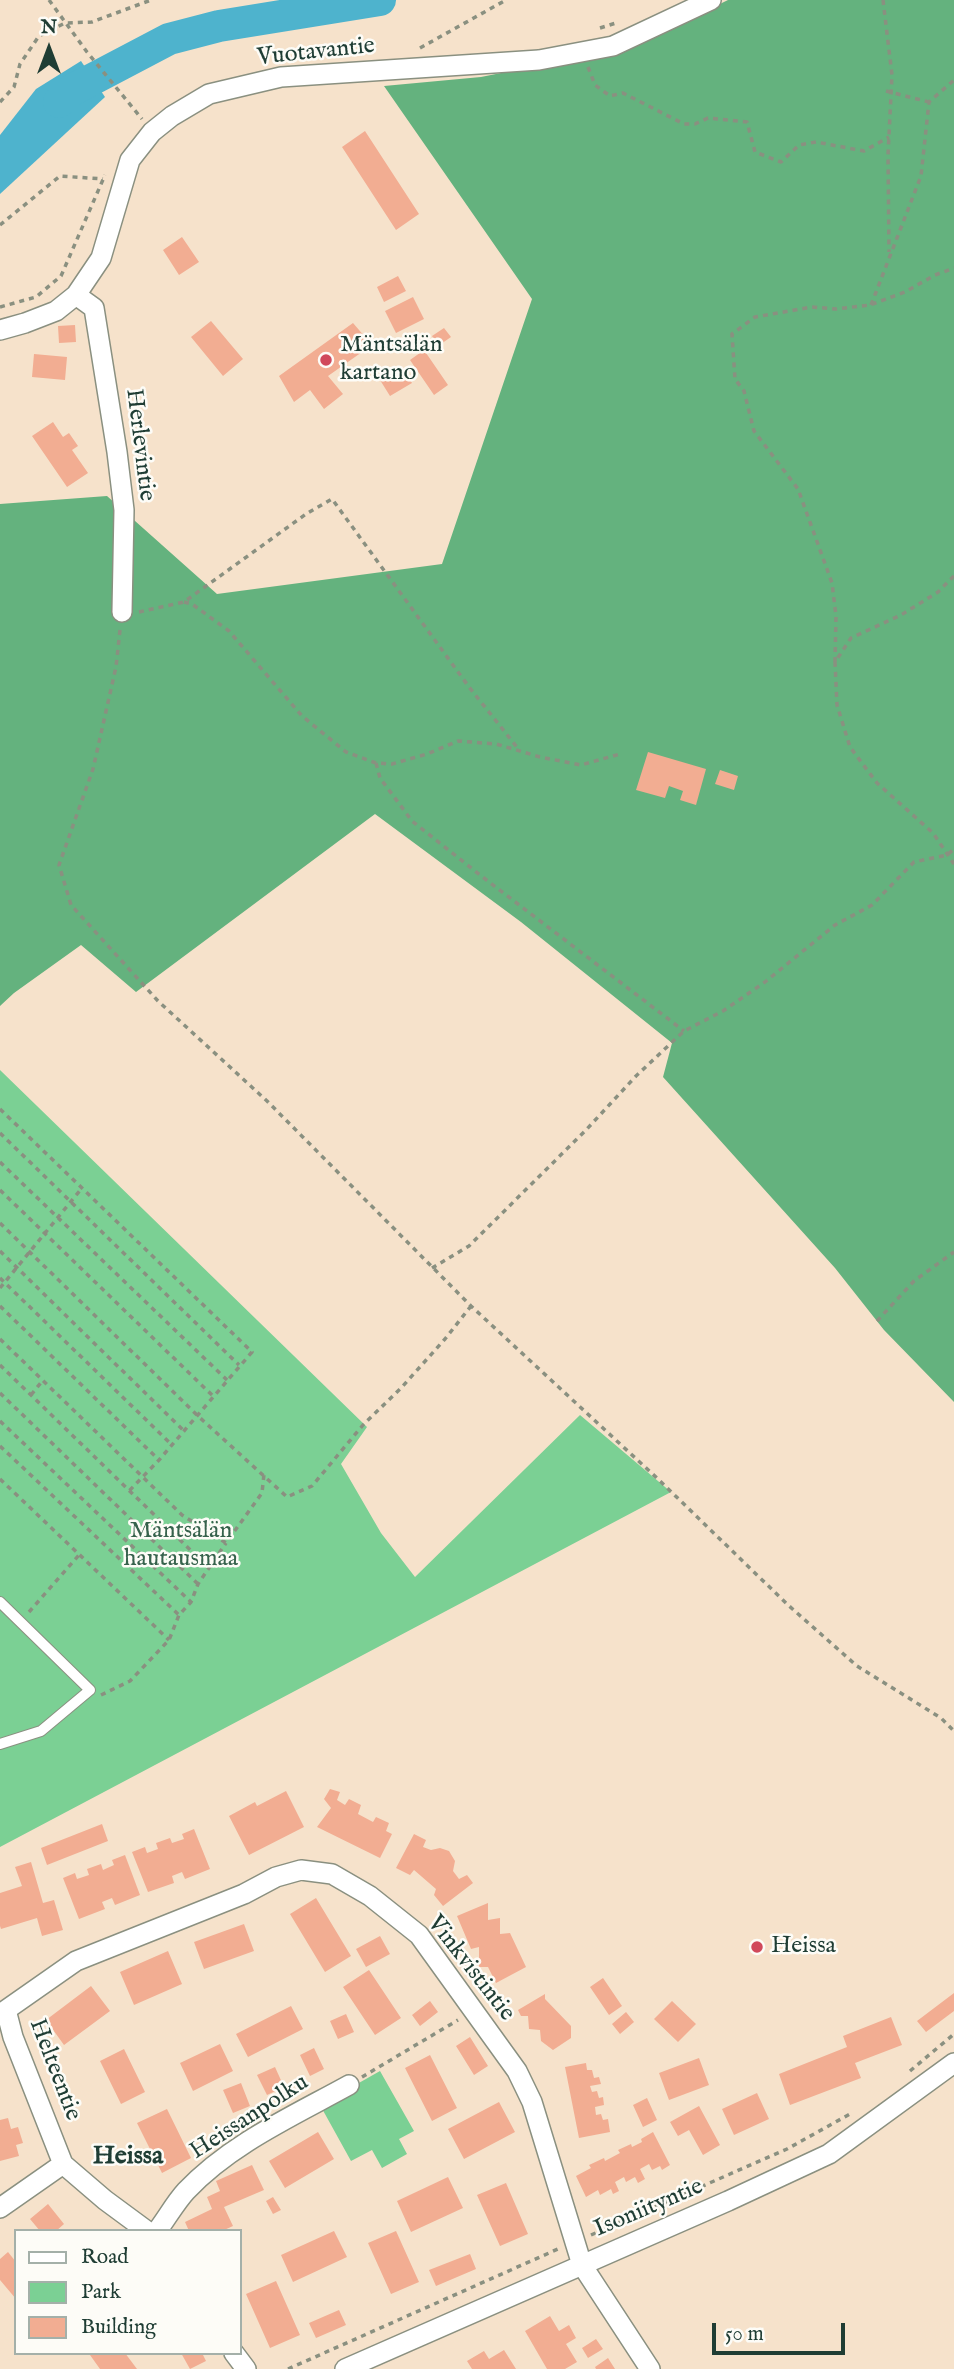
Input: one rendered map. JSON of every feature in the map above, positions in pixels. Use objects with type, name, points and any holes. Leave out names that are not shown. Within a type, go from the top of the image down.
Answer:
[{"type":"street","name":"Vuotavantie","points":[[0,330],[56,311],[76,295],[101,258],[130,160],[152,132],[209,94],[281,77],[539,60],[613,46],[711,0]]},
{"type":"street","name":"Herlevintie","points":[[76,295],[94,308],[117,452],[124,510],[122,612]]},
{"type":"street","name":"Vinkvistintie","points":[[6,2010],[76,1961],[234,1898],[276,1877],[301,1870],[332,1874],[370,1896],[419,1935],[517,2071],[532,2102],[582,2265],[650,2369]]},
{"type":"street","name":"Helteentie","points":[[6,2010],[13,2037],[63,2164],[144,2229]]},
{"type":"street","name":"Isoniityntie","points":[[345,2369],[829,2154],[954,2063]]},
{"type":"street","name":"Heissanpolku","points":[[158,2229],[184,2192],[214,2165],[252,2140],[349,2085]]},
{"type":"street","points":[[0,2208],[63,2164]]},
{"type":"lane","points":[[0,1602],[90,1690],[41,1731],[0,1744]]},
{"type":"path","points":[[49,0],[142,120],[135,129]]},
{"type":"path","points":[[0,102],[14,87],[20,64],[39,36],[65,23],[92,22],[152,0]]},
{"type":"path","points":[[415,50],[506,0]]},
{"type":"path","points":[[883,0],[892,75],[889,92],[889,252]]},
{"type":"path","points":[[581,52],[595,85],[610,96],[623,93],[684,124],[695,124],[708,118],[747,122],[755,152],[781,162],[799,145],[816,142],[864,151],[889,137]]},
{"type":"path","points":[[870,305],[921,176],[929,102],[954,79]]},
{"type":"path","points":[[889,92],[929,102]]},
{"type":"path","points":[[0,307],[36,297],[61,276],[108,167]]},
{"type":"path","points":[[0,225],[60,176],[103,179]]},
{"type":"path","points":[[954,268],[905,292],[870,305],[836,309],[812,307],[755,317],[732,334],[735,379],[744,391],[754,431],[798,489],[832,583],[836,616],[838,705],[850,747],[877,783],[933,833],[954,864]]},
{"type":"path","points":[[520,751],[469,687],[332,499],[306,514],[184,602],[146,612],[122,612],[116,667],[93,769],[59,865],[71,905],[158,1001],[267,1101],[471,1306],[658,1479],[788,1605],[857,1666],[941,1718],[954,1731]]},
{"type":"path","points":[[835,662],[851,638],[901,615],[938,592],[954,576]]},
{"type":"path","points":[[184,602],[192,604],[229,631],[311,723],[346,752],[376,763],[392,764],[458,741],[496,744],[540,757],[582,765],[620,754]]},
{"type":"path","points":[[376,763],[380,778],[412,821],[684,1031]]},
{"type":"path","points":[[432,1268],[469,1246],[636,1076],[684,1031],[723,1011],[765,982],[835,925],[872,905],[914,862],[947,855],[954,849]]},
{"type":"path","points":[[1,1111],[252,1352],[159,1461],[129,1491]]},
{"type":"path","points":[[0,1133],[239,1365]]},
{"type":"path","points":[[0,1162],[227,1380]]},
{"type":"path","points":[[0,1288],[82,1188]]},
{"type":"path","points":[[0,1190],[214,1397]]},
{"type":"path","points":[[0,1223],[198,1416],[287,1497],[312,1486],[363,1425],[436,1349],[471,1306]]},
{"type":"path","points":[[0,1251],[183,1430]]},
{"type":"path","points":[[877,1321],[914,1281],[954,1252]]},
{"type":"path","points":[[0,1278],[172,1445]]},
{"type":"path","points":[[0,1307],[159,1461]]},
{"type":"path","points":[[0,1339],[182,1515],[226,1543]]},
{"type":"path","points":[[0,1365],[209,1568]]},
{"type":"path","points":[[31,1395],[43,1380]]},
{"type":"path","points":[[0,1393],[198,1584]]},
{"type":"path","points":[[0,1421],[191,1602]]},
{"type":"path","points":[[0,1446],[179,1615]]},
{"type":"path","points":[[90,1690],[102,1695],[130,1681],[169,1640],[179,1615],[191,1602],[198,1584],[262,1493],[264,1474]]},
{"type":"path","points":[[0,1479],[169,1640]]},
{"type":"path","points":[[20,1622],[79,1555]]},
{"type":"path","points":[[349,2085],[474,2011]]},
{"type":"path","points":[[901,2077],[954,2034]]},
{"type":"path","points":[[288,2369],[788,2149],[858,2110]]},
{"type":"green space","points":[[728,0],[954,0],[954,1402],[884,1330],[835,1268],[663,1077],[672,1043],[521,922],[375,814],[136,992],[81,945],[0,1006],[0,504],[107,496],[217,594],[442,564],[532,299],[384,86],[481,77],[616,50],[665,31]]},
{"type":"green space","name":"Mäntsälän hautausmaa","points":[[0,1070],[367,1427],[341,1464],[381,1533],[415,1577],[580,1415],[671,1492],[0,1847]]},
{"type":"green space","points":[[380,2071],[414,2131],[399,2139],[407,2154],[382,2168],[372,2150],[351,2161],[320,2105]]},
{"type":"water","points":[[81,61],[105,97],[0,194],[0,135],[36,89]]},
{"type":"building","points":[[365,131],[419,214],[396,230],[342,147]]},
{"type":"building","points":[[182,237],[199,262],[179,275],[163,250]]},
{"type":"building","points":[[398,276],[406,291],[384,302],[377,287]]},
{"type":"building","points":[[413,297],[424,319],[396,333],[385,311]]},
{"type":"building","points":[[211,321],[243,359],[223,376],[191,337]]},
{"type":"building","name":"Mäntsälän kartano","points":[[353,323],[372,345],[328,376],[343,394],[324,409],[310,390],[294,402],[279,376]]},
{"type":"building","points":[[75,325],[76,342],[59,343],[58,326]]},
{"type":"building","points":[[444,328],[451,337],[438,346],[432,336]]},
{"type":"building","points":[[424,350],[448,385],[434,395],[410,360]]},
{"type":"building","points":[[34,354],[67,357],[65,380],[32,377]]},
{"type":"building","points":[[402,367],[412,383],[390,396],[380,380]]},
{"type":"building","points":[[53,422],[63,437],[69,433],[78,446],[72,450],[88,473],[67,487],[32,436]]},
{"type":"building","points":[[648,752],[706,769],[696,805],[680,800],[683,791],[669,786],[665,798],[636,790]]},
{"type":"building","points":[[720,770],[738,776],[734,790],[715,784]]},
{"type":"building","points":[[330,1789],[340,1792],[337,1800],[345,1805],[349,1799],[361,1805],[358,1814],[373,1822],[376,1817],[389,1823],[386,1831],[392,1834],[380,1858],[317,1827],[331,1808],[324,1799]]},
{"type":"building","points":[[286,1791],[304,1827],[249,1855],[229,1816],[255,1802],[257,1806]]},
{"type":"building","points":[[102,1824],[108,1841],[47,1865],[41,1848]]},
{"type":"building","points":[[194,1829],[210,1869],[185,1879],[182,1872],[172,1876],[174,1883],[148,1892],[132,1852],[145,1847],[147,1853],[158,1849],[156,1843],[170,1838],[172,1843],[184,1839],[182,1834]]},
{"type":"building","points":[[414,1834],[426,1840],[423,1847],[449,1851],[455,1861],[453,1871],[459,1879],[467,1875],[473,1883],[443,1906],[434,1895],[436,1889],[414,1870],[410,1875],[396,1868]]},
{"type":"building","points":[[125,1855],[140,1895],[115,1905],[112,1898],[102,1902],[105,1909],[79,1919],[63,1878],[75,1873],[77,1879],[89,1875],[87,1869],[101,1864],[103,1870],[114,1865],[112,1860]]},
{"type":"building","points":[[31,1862],[43,1903],[54,1900],[63,1930],[42,1936],[37,1918],[1,1929],[0,1893],[22,1886],[15,1867]]},
{"type":"building","points":[[316,1898],[351,1956],[325,1972],[290,1914]]},
{"type":"building","points":[[488,1903],[488,1920],[500,1918],[500,1934],[510,1933],[526,1967],[496,1983],[488,1967],[479,1967],[479,1947],[471,1949],[457,1916]]},
{"type":"building","points":[[244,1924],[254,1951],[204,1969],[194,1942]]},
{"type":"building","points":[[380,1936],[390,1954],[366,1967],[356,1949]]},
{"type":"building","points":[[168,1951],[182,1984],[134,2005],[120,1972]]},
{"type":"building","points":[[369,1970],[401,2018],[375,2035],[343,1987]]},
{"type":"building","points":[[603,1978],[622,2006],[609,2015],[590,1987]]},
{"type":"building","points":[[91,1986],[110,2011],[64,2045],[46,2020]]},
{"type":"building","points":[[954,1993],[954,2011],[926,2032],[917,2021]]},
{"type":"building","points":[[545,1994],[545,1999],[571,2026],[571,2038],[553,2050],[541,2041],[540,2030],[529,2029],[528,2016],[521,2016],[518,2010]]},
{"type":"building","points":[[430,2001],[438,2012],[420,2026],[412,2015]]},
{"type":"building","points":[[672,2001],[696,2024],[678,2042],[654,2019]]},
{"type":"building","points":[[291,2006],[303,2029],[248,2057],[236,2034]]},
{"type":"building","points":[[626,2012],[634,2022],[620,2034],[612,2024]]},
{"type":"building","points":[[346,2014],[354,2032],[338,2039],[330,2021]]},
{"type":"building","points":[[891,2017],[902,2045],[855,2063],[861,2078],[790,2105],[779,2074],[847,2047],[843,2036]]},
{"type":"building","points":[[470,2037],[488,2066],[474,2075],[456,2046]]},
{"type":"building","points":[[220,2044],[233,2071],[193,2091],[180,2063]]},
{"type":"building","points":[[314,2048],[324,2069],[310,2076],[300,2055]]},
{"type":"building","points":[[124,2049],[145,2092],[121,2104],[100,2061]]},
{"type":"building","points":[[430,2055],[457,2108],[432,2121],[405,2068]]},
{"type":"building","points":[[699,2058],[709,2085],[669,2100],[659,2073]]},
{"type":"building","points":[[586,2063],[587,2070],[592,2070],[594,2078],[599,2077],[601,2084],[590,2086],[592,2092],[597,2091],[599,2098],[603,2097],[604,2105],[595,2107],[596,2115],[601,2114],[603,2120],[608,2119],[610,2132],[579,2138],[565,2067]]},
{"type":"building","points":[[275,2067],[284,2087],[267,2095],[257,2075]]},
{"type":"building","points":[[241,2083],[250,2106],[233,2113],[223,2090]]},
{"type":"building","points":[[757,2093],[769,2119],[734,2135],[722,2109]]},
{"type":"building","points":[[647,2098],[657,2120],[643,2127],[633,2105]]},
{"type":"building","points":[[499,2102],[515,2132],[464,2159],[448,2129]]},
{"type":"building","points":[[699,2106],[720,2145],[703,2155],[689,2130],[678,2136],[670,2122]]},
{"type":"building","points":[[167,2109],[191,2158],[162,2173],[137,2123]]},
{"type":"building","points":[[8,2118],[11,2129],[18,2127],[23,2143],[16,2145],[19,2156],[0,2161],[0,2120]]},
{"type":"building","points":[[318,2132],[334,2159],[285,2188],[269,2161]]},
{"type":"building","points":[[653,2132],[670,2165],[662,2170],[660,2166],[652,2170],[649,2164],[640,2169],[645,2179],[638,2183],[635,2177],[626,2182],[624,2177],[615,2182],[619,2191],[613,2194],[611,2189],[600,2195],[598,2190],[586,2197],[576,2176],[591,2168],[589,2165],[620,2153],[618,2150],[642,2142],[641,2139]]},
{"type":"building","points":[[252,2165],[264,2190],[224,2207],[233,2226],[226,2229],[188,2229],[185,2222],[212,2209],[207,2197],[220,2191],[216,2181]]},
{"type":"building","points":[[448,2177],[463,2208],[411,2232],[397,2201]]},
{"type":"building","points":[[506,2183],[528,2234],[500,2246],[477,2195]]},
{"type":"building","points":[[273,2197],[281,2210],[273,2214],[266,2201]]},
{"type":"building","points":[[48,2204],[64,2224],[58,2229],[38,2229],[30,2219]]},
{"type":"building","points":[[334,2231],[347,2257],[293,2282],[281,2255]]},
{"type":"building","points":[[396,2231],[419,2282],[391,2294],[368,2243]]},
{"type":"building","points":[[8,2252],[14,2260],[14,2297],[0,2280],[0,2259]]},
{"type":"building","points":[[470,2254],[476,2269],[436,2286],[429,2270]]},
{"type":"building","points":[[276,2281],[300,2335],[270,2348],[246,2294]]},
{"type":"building","points":[[339,2310],[346,2325],[316,2338],[309,2323]]},
{"type":"building","points":[[550,2316],[559,2331],[569,2325],[576,2338],[566,2344],[577,2362],[565,2369],[547,2369],[525,2331]]},
{"type":"building","points":[[596,2339],[603,2349],[588,2358],[582,2348]]},
{"type":"building","points":[[504,2350],[516,2369],[472,2369],[467,2361],[484,2351],[489,2359]]},
{"type":"building","points":[[90,2355],[126,2355],[137,2369],[100,2369]]},
{"type":"building","points":[[182,2355],[203,2355],[206,2361],[190,2369]]},
{"type":"building","points":[[608,2358],[615,2369],[596,2369],[595,2367]]},
{"type":"waterway","points":[[59,102],[72,90],[169,39],[219,26],[380,0]]},
{"type":"place","name":"Mäntsälän kartano","points":[[326,360]]},
{"type":"place","name":"Heissa","points":[[757,1947]]},
{"type":"district","name":"Heissa","points":[[128,2158]]}]
